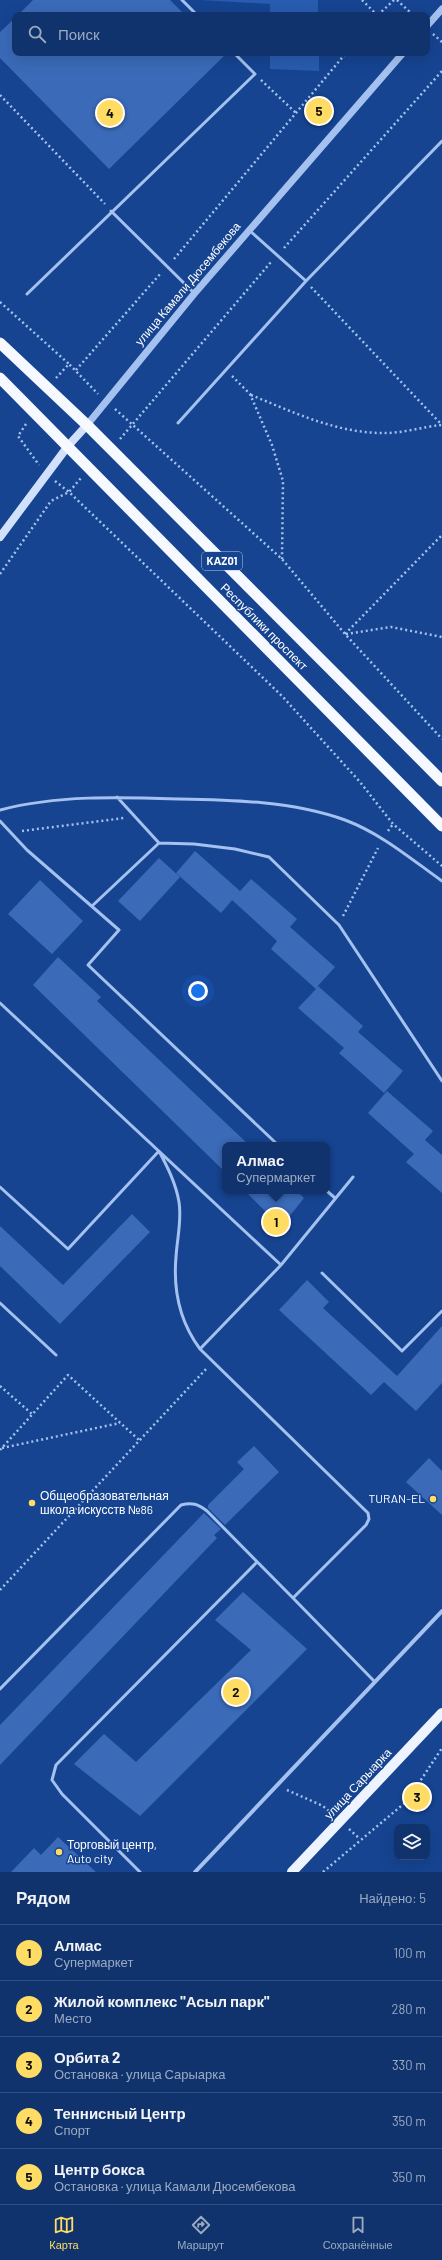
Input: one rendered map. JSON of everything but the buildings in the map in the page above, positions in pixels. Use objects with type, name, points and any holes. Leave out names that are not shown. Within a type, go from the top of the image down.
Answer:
[{"type":"highway","name":"Республики проспект","points":[[0,343],[86,424],[442,781]]},
{"type":"highway","name":"Республики проспект","points":[[0,378],[442,826]]},
{"type":"main road","name":"улица Камали Дюсембекова","points":[[0,537],[86,424]]},
{"type":"main road","name":"улица Сарыарка","points":[[292,1872],[442,1713]]},
{"type":"street","points":[[430,23],[442,9]]},
{"type":"street","name":"улица Камали Дюсембекова","points":[[86,424],[194,294],[400,56]]},
{"type":"street","points":[[195,1872],[278,1786],[374,1681],[442,1610]]},
{"type":"lane","points":[[182,0],[194,12]]},
{"type":"lane","points":[[27,294],[254,74],[237,56]]},
{"type":"lane","points":[[178,423],[306,281],[442,141]]},
{"type":"lane","points":[[111,211],[194,294]]},
{"type":"lane","points":[[249,230],[306,281]]},
{"type":"lane","points":[[0,810],[46,802],[117,797],[244,801],[297,809],[346,821],[383,838],[442,881]]},
{"type":"lane","points":[[117,797],[159,843]]},
{"type":"lane","points":[[0,821],[27,850],[119,930],[88,965],[275,1142]]},
{"type":"lane","points":[[92,906],[159,843],[194,844],[235,848],[269,857],[339,925],[442,1081]]},
{"type":"lane","points":[[0,1003],[281,1265]]},
{"type":"lane","points":[[0,1187],[68,1249],[159,1151]]},
{"type":"lane","points":[[159,1151],[174,1181],[180,1204],[176,1257],[176,1288],[180,1315],[190,1336],[213,1362],[368,1513],[369,1519],[366,1526],[293,1598]]},
{"type":"lane","points":[[200,1349],[281,1265],[353,1177]]},
{"type":"lane","points":[[330,1194],[335,1198]]},
{"type":"lane","points":[[322,1273],[402,1351],[442,1311]]},
{"type":"lane","points":[[0,1303],[56,1355]]},
{"type":"lane","points":[[0,1689],[181,1505],[190,1503],[203,1508],[374,1681]]},
{"type":"lane","points":[[140,1872],[62,1794],[52,1780],[56,1765],[257,1562]]},
{"type":"path","points":[[362,0],[375,12]]},
{"type":"path","points":[[382,12],[396,0],[410,12]]},
{"type":"path","points":[[344,56],[167,266],[76,370],[133,426],[282,559],[345,634],[442,740]]},
{"type":"path","points":[[110,448],[133,426],[277,256],[442,70]]},
{"type":"path","points":[[254,74],[296,113]]},
{"type":"path","points":[[0,95],[111,211]]},
{"type":"path","points":[[306,281],[442,425]]},
{"type":"path","points":[[0,302],[69,364]]},
{"type":"path","points":[[226,370],[250,394],[272,445],[283,481],[282,559]]},
{"type":"path","points":[[250,394],[310,419],[347,430],[381,433],[442,425]]},
{"type":"path","points":[[0,574],[51,501],[69,492],[90,469]]},
{"type":"path","points":[[69,492],[282,696],[360,782],[394,824],[442,866]]},
{"type":"path","points":[[345,634],[442,535]]},
{"type":"path","points":[[345,634],[391,627],[442,636]]},
{"type":"path","points":[[11,833],[135,817]]},
{"type":"path","points":[[339,925],[383,838]]},
{"type":"path","points":[[0,1590],[213,1362]]},
{"type":"path","points":[[0,1449],[68,1375],[139,1440]]},
{"type":"path","points":[[0,1386],[32,1414]]},
{"type":"path","points":[[0,1449],[120,1423]]},
{"type":"path","points":[[323,1872],[360,1839],[407,1801],[442,1748]]},
{"type":"path","points":[[278,1786],[322,1806],[360,1839]]},
{"type":"shaded area","points":[[200,0],[318,0],[318,12],[270,12],[270,4]]},
{"type":"shaded area","points":[[270,56],[319,56],[319,71],[270,69]]},
{"type":"place","name":"Центр бокса","points":[[319,111]]},
{"type":"place","name":"Теннисный Центр","points":[[110,113]]},
{"type":"place","name":"Алмас","points":[[276,1222]]},
{"type":"place","name":"TURAN-EL","points":[[433,1499]]},
{"type":"place","name":"Общеобразовательная школа искусств №86","points":[[32,1503]]},
{"type":"place","name":"Жилой комплекс \"Асыл парк\"","points":[[236,1692]]},
{"type":"place","name":"Орбита 2","points":[[417,1797]]},
{"type":"place","name":"Торговый центр, Auto city","points":[[59,1852]]}]
